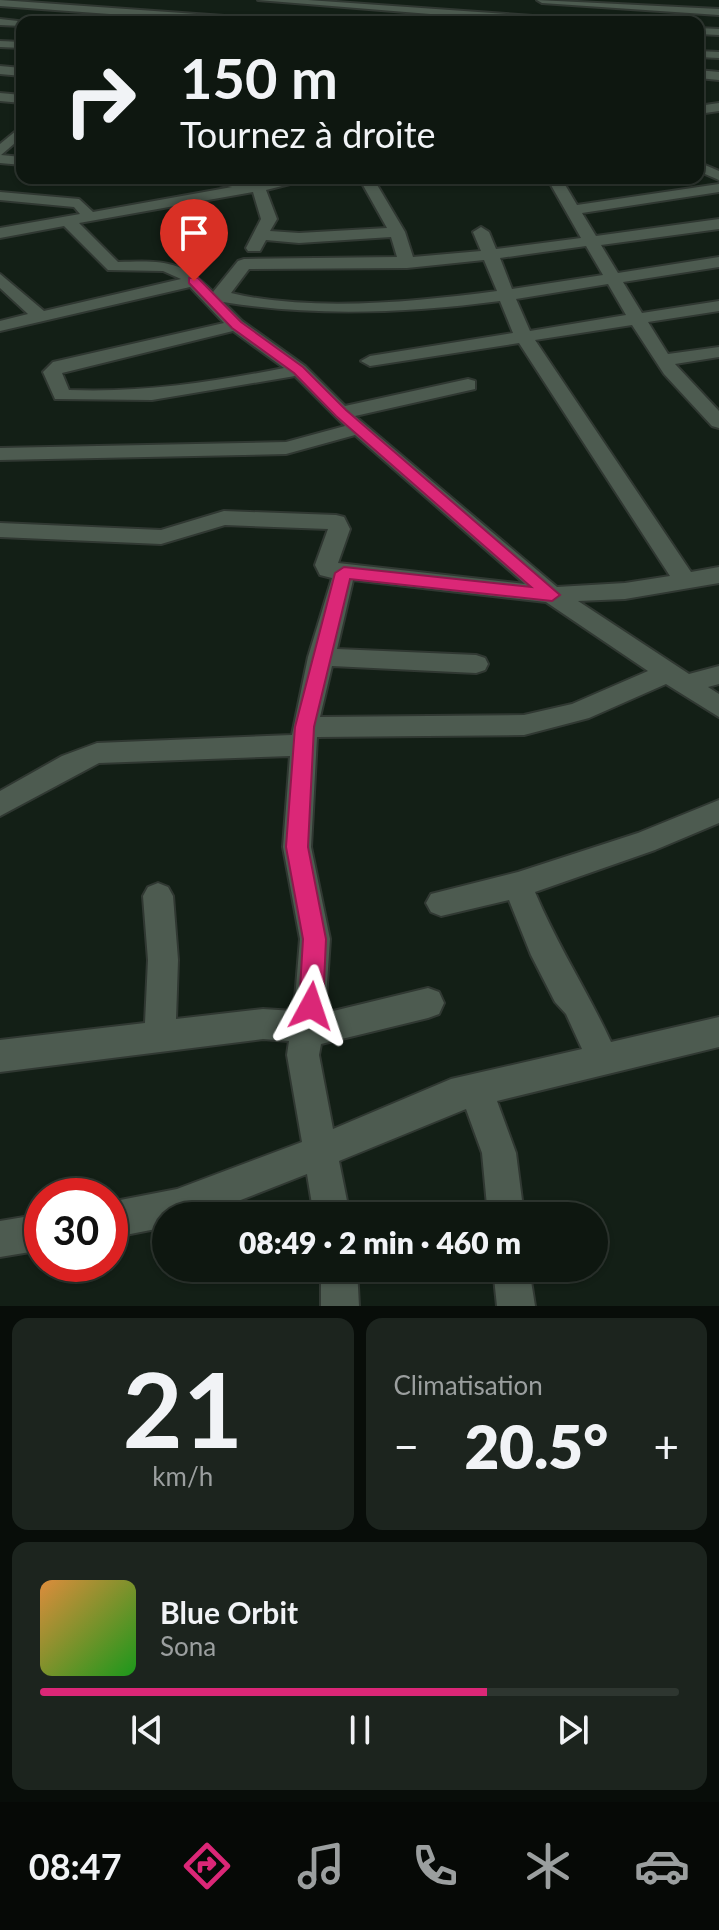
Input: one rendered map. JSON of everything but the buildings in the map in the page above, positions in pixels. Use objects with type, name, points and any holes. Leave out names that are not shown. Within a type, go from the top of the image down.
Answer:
[{"type":"street","points":[[143,16],[160,0]]},
{"type":"street","points":[[263,0],[406,5],[515,16]]},
{"type":"street","points":[[542,0],[674,4],[719,12]]},
{"type":"street","points":[[5,4],[186,16]]},
{"type":"street","points":[[0,151],[16,136]]},
{"type":"street","points":[[239,184],[258,187]]},
{"type":"street","points":[[0,233],[274,184]]},
{"type":"street","points":[[369,184],[397,232],[407,263]]},
{"type":"street","points":[[557,184],[636,319],[719,422]]},
{"type":"street","points":[[0,326],[207,291],[244,264],[262,235],[269,219],[258,187]]},
{"type":"street","points":[[572,210],[719,188]]},
{"type":"street","points":[[0,196],[79,203],[89,217]]},
{"type":"street","points":[[68,221],[114,267],[166,266],[207,291],[252,304],[414,304],[509,296],[719,262]]},
{"type":"street","points":[[244,264],[407,263],[490,256],[719,224]]},
{"type":"street","points":[[262,235],[299,238],[397,232]]},
{"type":"street","points":[[481,232],[523,336],[685,581]]},
{"type":"street","points":[[0,279],[41,317]]},
{"type":"street","points":[[207,291],[236,325],[299,370],[341,413],[552,595],[719,707]]},
{"type":"street","points":[[370,361],[719,306]]},
{"type":"street","points":[[236,325],[59,366],[52,372],[62,395],[124,396],[211,388],[299,370]]},
{"type":"street","points":[[666,360],[719,352]]},
{"type":"street","points":[[341,413],[468,385]]},
{"type":"street","points":[[0,454],[286,448],[361,428]]},
{"type":"street","points":[[0,530],[109,532],[161,537],[224,518],[336,522],[339,529],[326,565],[328,570],[552,595],[625,591],[719,575]]},
{"type":"street","points":[[330,1202],[303,1055],[314,984],[315,939],[297,847],[304,736],[320,657],[344,573]]},
{"type":"street","points":[[320,657],[476,664]]},
{"type":"street","points":[[0,805],[71,763],[97,753],[304,736],[524,725],[579,714],[675,679],[719,675]]},
{"type":"street","points":[[441,903],[518,885],[645,842],[719,811]]},
{"type":"street","points":[[518,885],[542,945],[566,992],[577,1003],[603,1060]]},
{"type":"street","points":[[158,896],[163,960],[160,1034]]},
{"type":"street","points":[[0,1056],[160,1034],[263,1024],[328,1029],[428,1003]]},
{"type":"street","points":[[128,1217],[177,1207],[323,1151],[451,1096],[719,1032]]},
{"type":"street","points":[[477,1092],[499,1153],[504,1202]]},
{"type":"street","points":[[0,1239],[24,1235]]},
{"type":"street","points":[[339,1282],[340,1306]]},
{"type":"street","points":[[513,1282],[516,1306]]},
{"type":"route","points":[[194,281],[236,325],[299,370],[341,413],[552,595],[344,573],[328,623],[305,727],[297,847],[315,939],[311,1006]]}]
